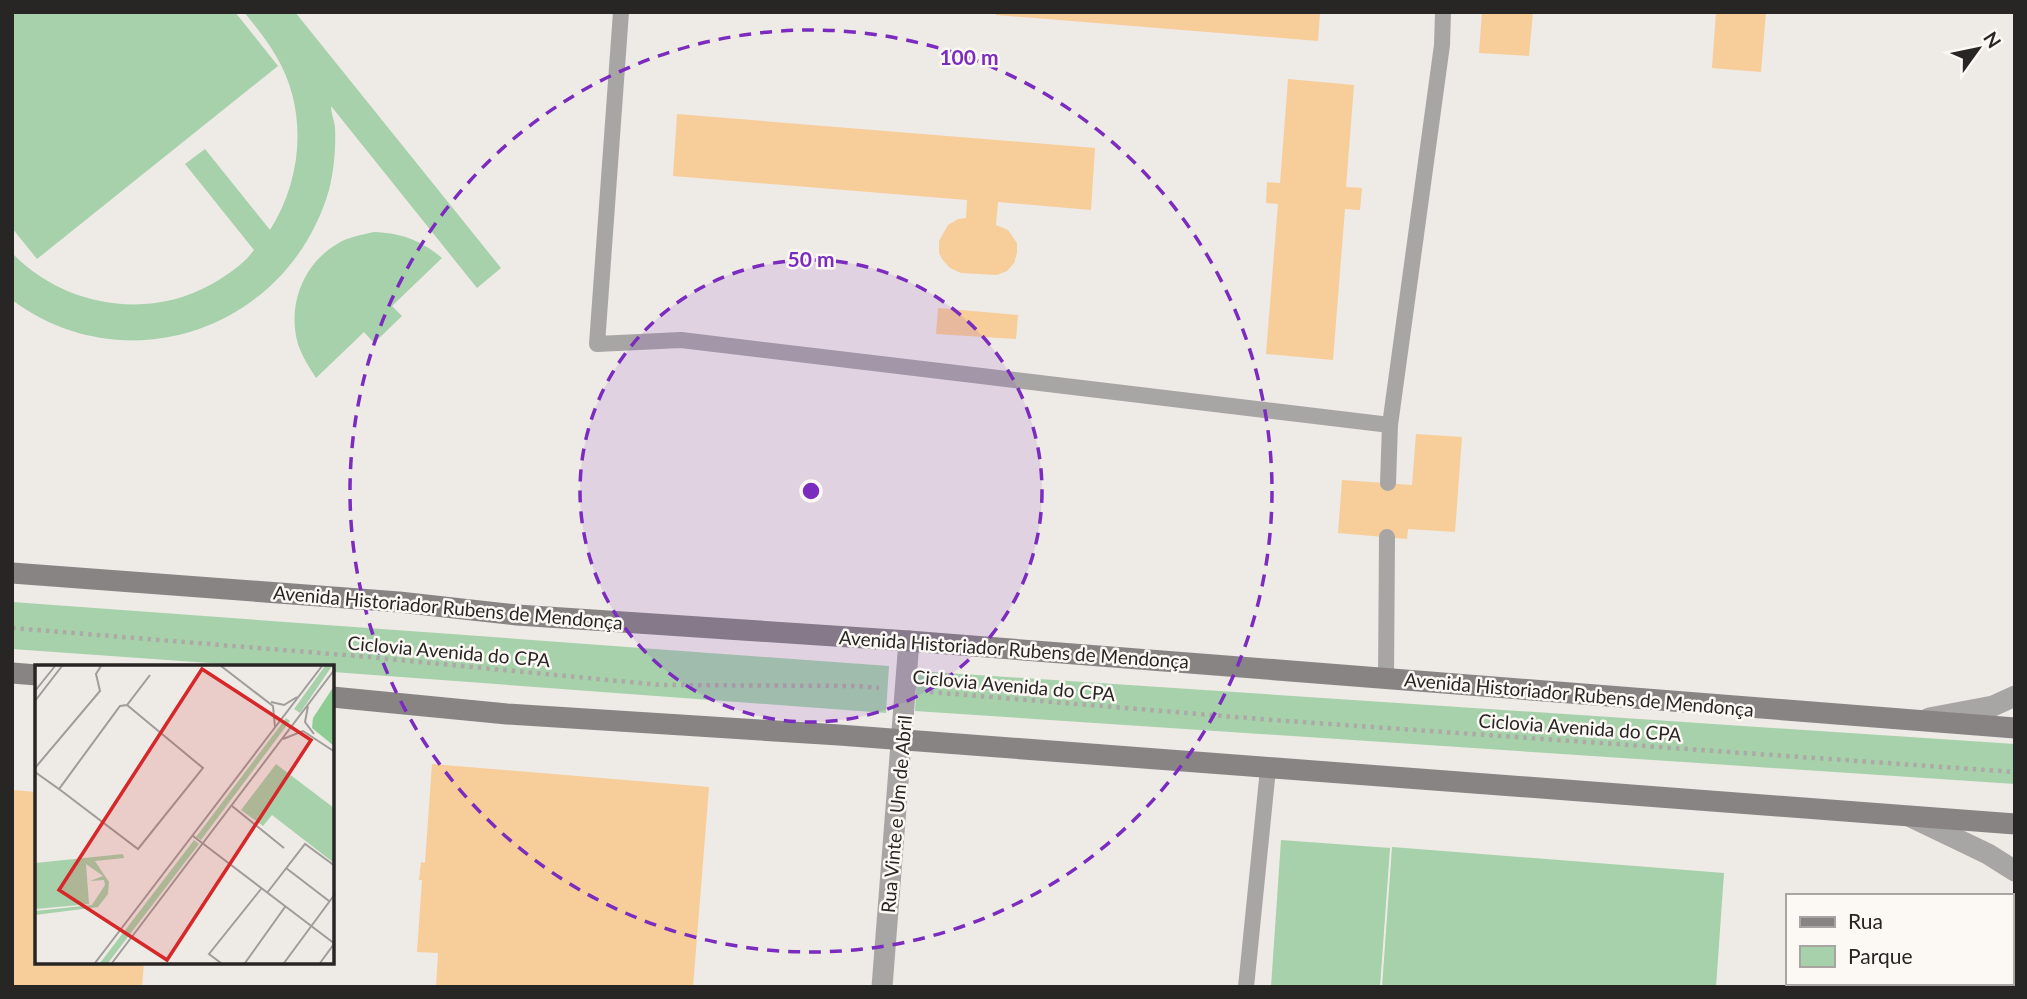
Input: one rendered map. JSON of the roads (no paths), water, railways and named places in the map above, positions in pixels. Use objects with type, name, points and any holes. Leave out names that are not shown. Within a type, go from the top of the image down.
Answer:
[{"type":"main road","name":"Avenida Historiador Rubens de Mendonça","points":[[12,573],[399,602],[517,615],[909,641],[2015,728]]},
{"type":"main road","points":[[12,673],[35,674]]},
{"type":"main road","points":[[334,697],[508,714],[902,740],[2015,824]]},
{"type":"street","name":"Rua Vinte e Um de Abril","points":[[882,987],[909,641]]},
{"type":"street","points":[[1915,720],[1993,706],[2015,696]]},
{"type":"street","points":[[1909,816],[1988,854],[2015,871]]},
{"type":"lane","points":[[621,12],[597,344],[681,340],[1390,425]]},
{"type":"lane","points":[[1388,484],[1390,425],[1442,46],[1443,12]]},
{"type":"lane","points":[[1386,678],[1387,537]]},
{"type":"lane","points":[[1246,987],[1268,769]]}]
